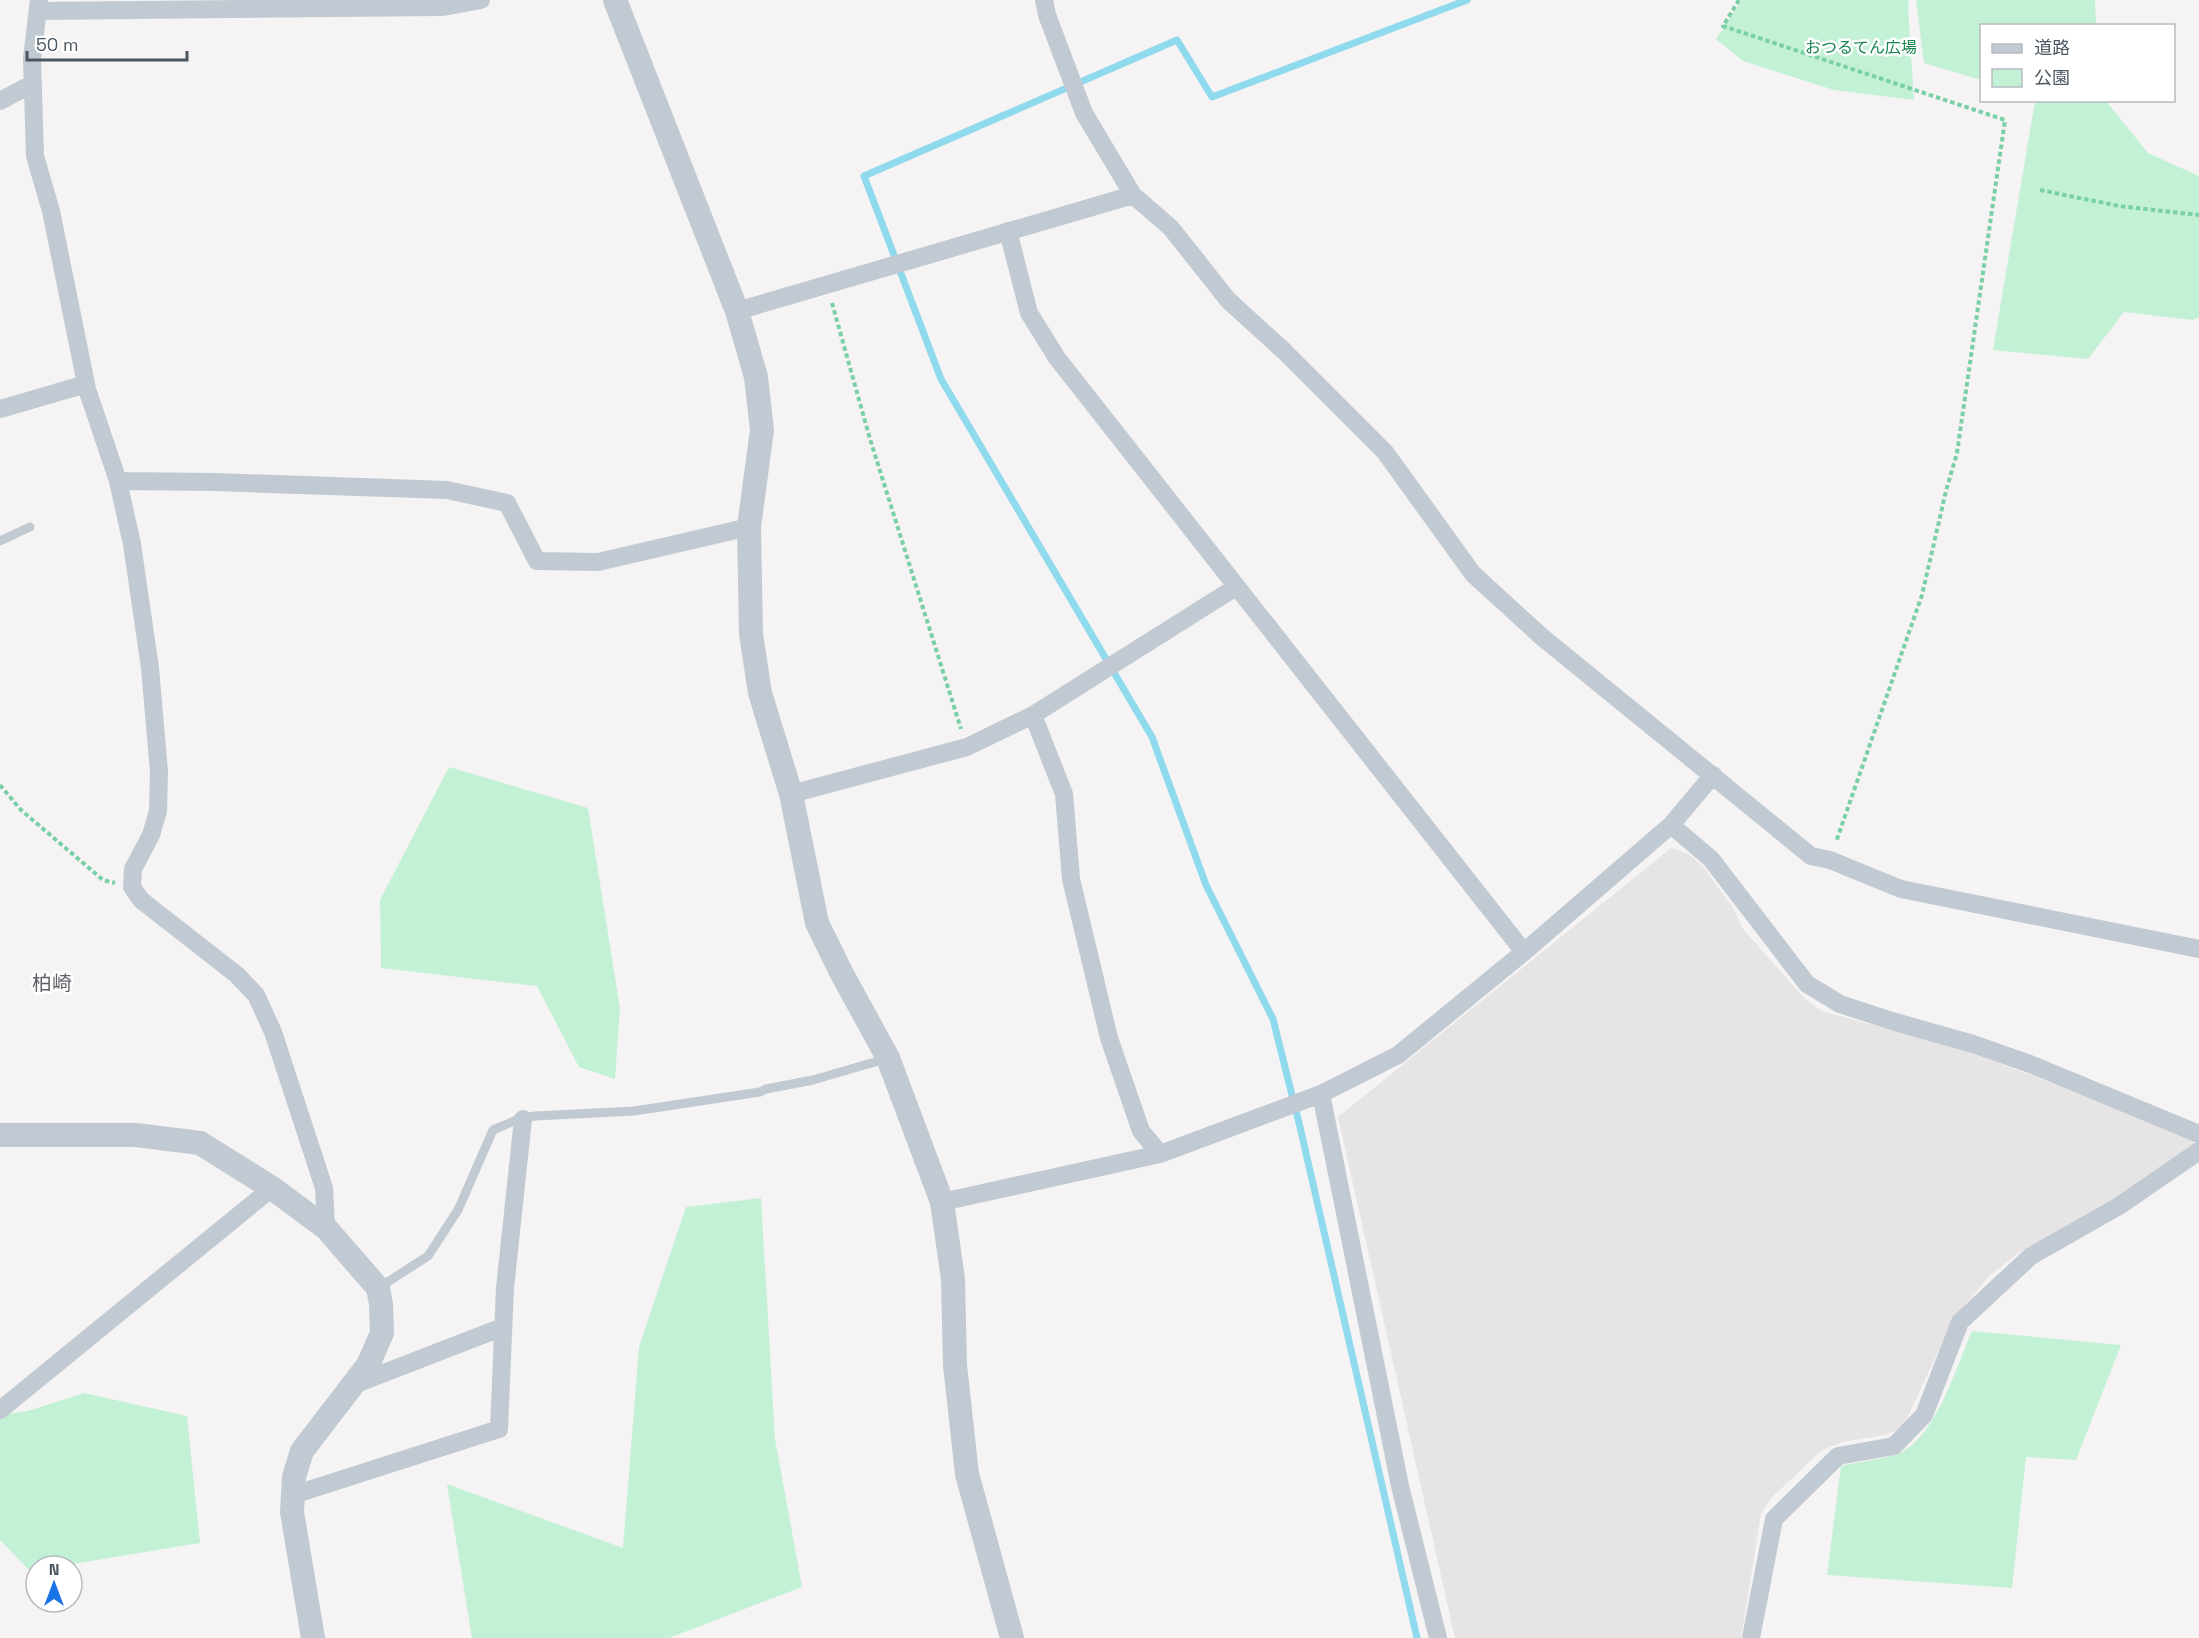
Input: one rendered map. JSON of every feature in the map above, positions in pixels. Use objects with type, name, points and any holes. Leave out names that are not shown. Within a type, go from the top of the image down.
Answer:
[{"type":"street","points":[[326,1228],[324,1188],[273,1032],[256,995],[237,975],[141,900],[132,887],[133,869],[151,835],[158,811],[159,772],[148,657],[132,544],[118,481],[86,384],[51,211],[35,156],[32,58],[39,6],[326,4],[443,7],[482,0]]},
{"type":"street","points":[[615,0],[737,311],[756,377],[762,430],[749,527],[751,634],[759,693],[791,794],[817,923],[888,1058],[942,1202],[953,1280],[955,1365],[967,1474],[1012,1638]]},
{"type":"street","points":[[1044,0],[1047,15],[1084,113],[1132,195],[1171,228],[1228,300],[1284,351],[1384,452],[1473,574],[1542,638],[1811,856],[1830,860],[1900,889],[2199,949]]},
{"type":"street","points":[[0,101],[32,84]]},
{"type":"street","points":[[737,311],[1132,195]]},
{"type":"street","points":[[1008,231],[1029,313],[1057,358],[1524,952]]},
{"type":"street","points":[[0,409],[86,384]]},
{"type":"street","points":[[118,481],[447,490],[507,503],[537,561],[598,562],[749,527]]},
{"type":"street","points":[[791,794],[966,747],[1033,715],[1236,587]]},
{"type":"street","points":[[1033,715],[1065,794],[1071,879],[1109,1038],[1141,1131],[1160,1154]]},
{"type":"street","points":[[942,1202],[1160,1154],[1321,1094],[1398,1055],[1524,952],[1671,825],[1713,775]]},
{"type":"street","points":[[1671,825],[1711,859],[1807,984],[1840,1004],[2031,1064],[2199,1134]]},
{"type":"street","points":[[1321,1094],[1400,1486],[1438,1638]]},
{"type":"street","points":[[293,1495],[499,1429],[505,1288],[523,1119]]},
{"type":"street","points":[[0,1135],[136,1135],[200,1143],[272,1188],[326,1228],[378,1288],[382,1333],[368,1365],[302,1451],[294,1477],[292,1512],[313,1638]]},
{"type":"street","points":[[1751,1638],[1774,1519],[1838,1456],[1894,1446],[1924,1415],[1960,1322],[2031,1256],[2119,1206],[2199,1151]]},
{"type":"street","points":[[0,1410],[272,1188]]},
{"type":"street","points":[[353,1385],[503,1327]]},
{"type":"lane","points":[[0,541],[30,527]]},
{"type":"lane","points":[[378,1288],[428,1256],[458,1210],[493,1130],[535,1116],[634,1111],[760,1092],[813,1080],[888,1058]]},
{"type":"path","points":[[1739,0],[1723,26],[2005,120],[1957,453],[1922,595],[1830,860]]},
{"type":"path","points":[[2040,190],[2119,206],[2199,215]]},
{"type":"path","points":[[827,285],[873,450],[966,747]]},
{"type":"path","points":[[0,785],[21,810],[103,880],[132,887]]},
{"type":"shaded area","points":[[1671,848],[1689,854],[1705,869],[1733,908],[1743,929],[1805,999],[1822,1011],[1954,1047],[2191,1138],[2196,1145],[2177,1164],[2017,1254],[1988,1277],[1953,1320],[1903,1427],[1885,1435],[1843,1442],[1822,1450],[1771,1498],[1761,1514],[1741,1638],[1455,1638],[1338,1117]]},
{"type":"green space","name":"おつるてん広場","points":[[1742,0],[1909,0],[1914,100],[1834,90],[1743,61],[1716,39]]},
{"type":"green space","points":[[1916,0],[2095,0],[2096,24],[1980,24],[1980,80],[1924,63]]},
{"type":"green space","points":[[2035,102],[2107,102],[2148,153],[2199,176],[2199,317],[2193,320],[2124,312],[2088,359],[1993,350]]},
{"type":"green space","points":[[449,767],[588,808],[620,1009],[615,1079],[579,1067],[537,986],[381,968],[380,900]]},
{"type":"green space","points":[[761,1198],[775,1439],[802,1587],[669,1638],[472,1638],[447,1484],[623,1548],[639,1347],[686,1207]]},
{"type":"green space","points":[[1972,1331],[2121,1345],[2076,1460],[2026,1457],[2012,1588],[1827,1575],[1841,1466],[1894,1455],[1913,1444],[1925,1431],[1944,1399]]},
{"type":"green space","points":[[84,1393],[187,1416],[200,1543],[84,1562],[84,1554],[24,1554],[24,1565],[0,1540],[0,1415],[28,1411]]},
{"type":"waterway","points":[[1417,1638],[1300,1127],[1273,1019],[1206,885],[1152,737],[941,379],[864,176],[1177,40],[1212,97],[1467,0]]},
{"type":"district","name":"柏崎","points":[[52,983]]}]
